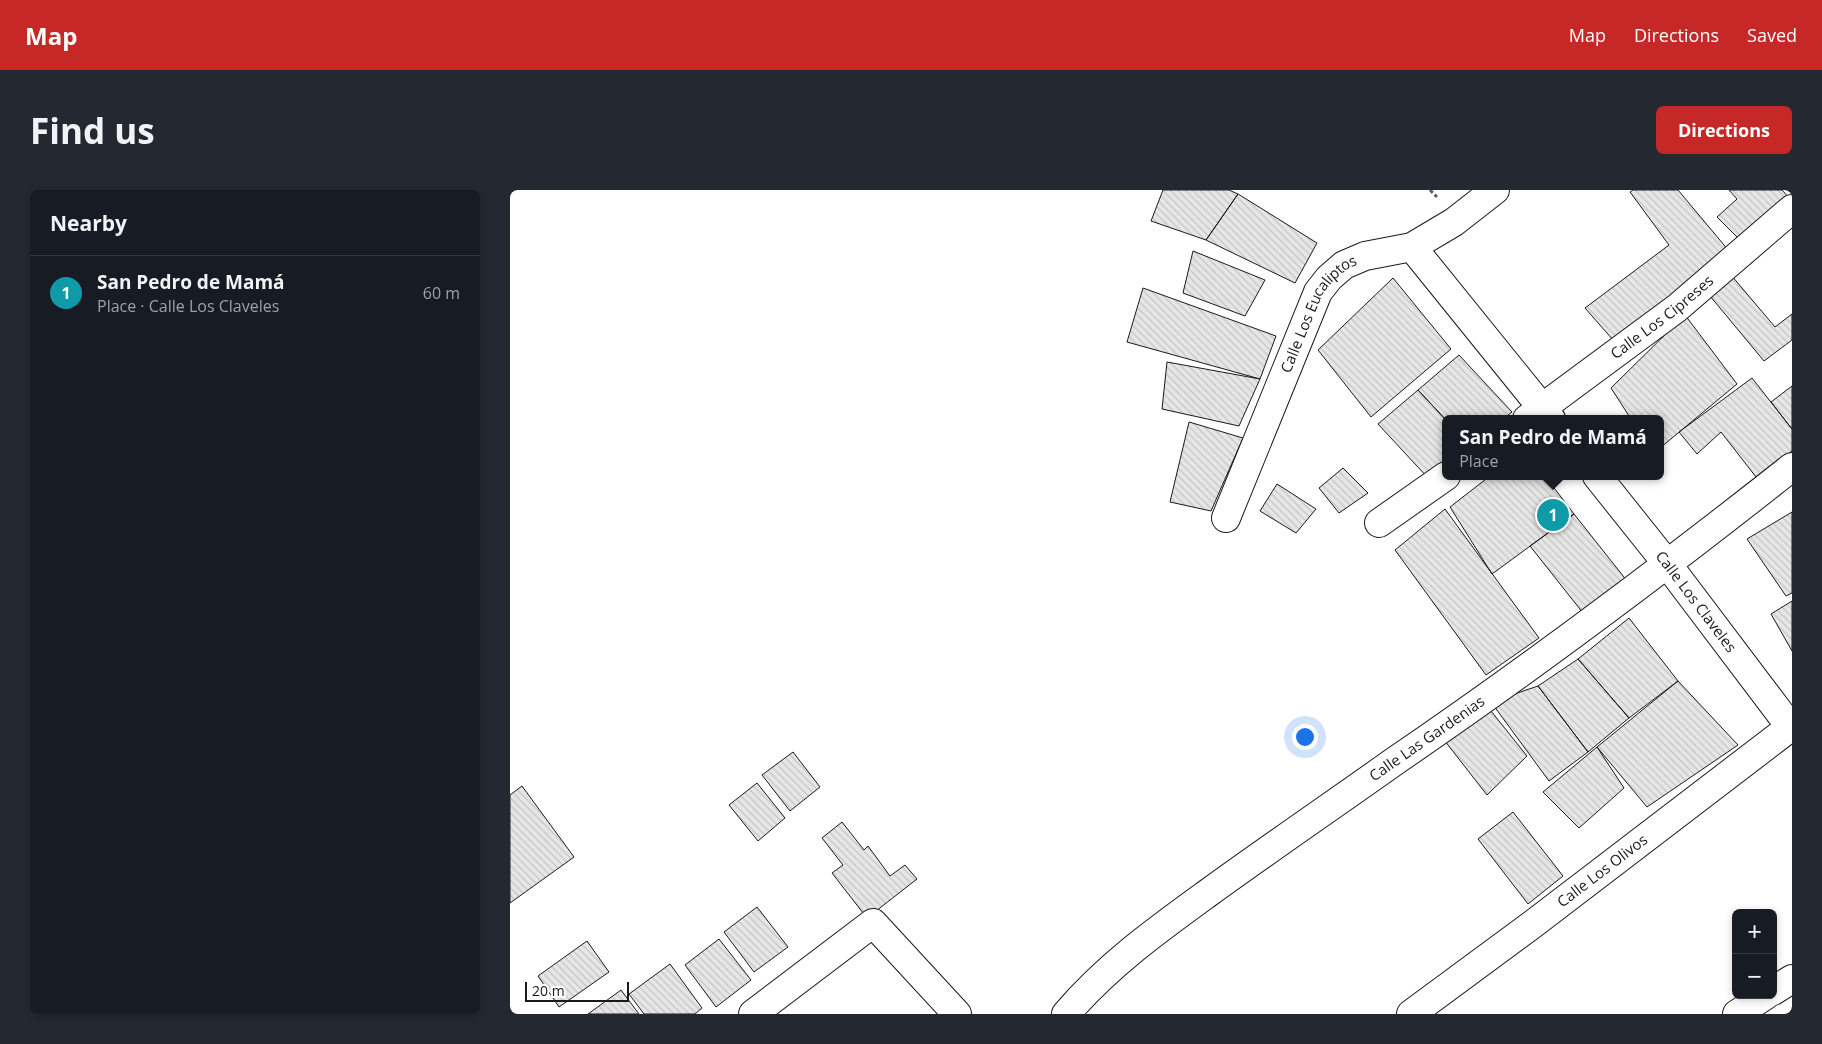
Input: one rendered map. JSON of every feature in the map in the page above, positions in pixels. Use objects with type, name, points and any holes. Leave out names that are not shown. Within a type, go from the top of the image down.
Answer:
[{"type":"street","name":"Calle Los Eucaliptos","points":[[1226,518],[1318,292],[1329,278],[1344,265],[1365,256],[1412,247],[1454,222],[1494,190]]},
{"type":"street","name":"Calle Los Cipreses","points":[[1540,415],[1677,308],[1792,209]]},
{"type":"street","points":[[1412,247],[1540,415]]},
{"type":"street","name":"Calle Las Gardenias","points":[[1066,1014],[1086,992],[1138,944],[1264,852],[1435,734],[1668,565],[1792,467]]},
{"type":"street","points":[[1379,523],[1442,479]]},
{"type":"street","name":"Calle Los Claveles","points":[[1600,480],[1668,565],[1791,727]]},
{"type":"street","name":"Calle Los Olivos","points":[[1410,1014],[1533,924],[1791,727]]},
{"type":"street","points":[[753,1014],[873,923],[957,1014]]},
{"type":"street","points":[[1777,988],[1792,979]]},
{"type":"street","points":[[1737,1014],[1760,999]]},
{"type":"building","points":[[1163,190],[1229,190],[1238,194],[1206,240],[1151,221]]},
{"type":"building","points":[[1633,190],[1678,190],[1729,251],[1614,341],[1585,308],[1669,245],[1630,192]]},
{"type":"building","points":[[1729,190],[1782,190],[1792,201],[1744,244],[1717,217],[1737,199]]},
{"type":"building","points":[[1238,194],[1317,243],[1295,283],[1206,240]]},
{"type":"building","points":[[1193,251],[1265,280],[1245,316],[1183,293]]},
{"type":"building","points":[[1731,275],[1775,327],[1792,314],[1792,340],[1764,361],[1710,296]]},
{"type":"building","points":[[1393,278],[1451,349],[1371,417],[1318,350]]},
{"type":"building","points":[[1143,288],[1276,336],[1260,379],[1127,342]]},
{"type":"building","points":[[1685,315],[1737,384],[1664,445],[1664,415],[1628,415],[1611,388]]},
{"type":"building","points":[[1459,355],[1512,412],[1508,415],[1442,416],[1418,390]]},
{"type":"building","points":[[1167,362],[1260,379],[1239,426],[1162,409]]},
{"type":"building","points":[[1752,378],[1792,429],[1792,451],[1756,477],[1721,432],[1697,454],[1679,432]]},
{"type":"building","points":[[1792,386],[1792,429],[1771,402]]},
{"type":"building","points":[[1418,390],[1442,416],[1442,468],[1429,479],[1378,424]]},
{"type":"building","points":[[1189,422],[1243,438],[1211,511],[1170,502]]},
{"type":"building","points":[[1343,468],[1368,493],[1339,513],[1319,488]]},
{"type":"building","points":[[1485,480],[1548,480],[1574,514],[1492,574],[1450,507]]},
{"type":"building","points":[[1277,484],[1316,509],[1296,533],[1260,511]]},
{"type":"building","points":[[1445,509],[1539,638],[1486,675],[1395,550]]},
{"type":"building","points":[[1792,512],[1792,593],[1786,596],[1747,539]]},
{"type":"building","points":[[1574,514],[1631,586],[1587,618],[1530,546]]},
{"type":"building","points":[[1792,601],[1792,651],[1771,614]]},
{"type":"building","points":[[1629,618],[1678,681],[1629,718],[1578,659]]},
{"type":"building","points":[[1578,659],[1629,718],[1588,752],[1538,686]]},
{"type":"building","points":[[1678,681],[1738,745],[1647,807],[1597,747]]},
{"type":"building","points":[[1538,686],[1588,752],[1549,781],[1491,702]]},
{"type":"building","points":[[1487,706],[1527,756],[1487,795],[1441,736]]},
{"type":"building","points":[[1597,747],[1624,788],[1579,828],[1543,792]]},
{"type":"building","points":[[793,752],[820,787],[790,811],[762,775]]},
{"type":"building","points":[[757,783],[785,818],[758,841],[729,805]]},
{"type":"building","points":[[522,786],[574,857],[510,903],[510,795]]},
{"type":"building","points":[[1513,812],[1563,876],[1528,904],[1478,839]]},
{"type":"building","points":[[842,822],[864,850],[868,846],[890,876],[905,865],[917,879],[867,918],[832,873],[843,865],[822,838]]},
{"type":"building","points":[[757,907],[788,947],[754,972],[724,932]]},
{"type":"building","points":[[719,939],[751,980],[716,1007],[685,965]]},
{"type":"building","points":[[587,941],[609,972],[559,1007],[538,976]]},
{"type":"building","points":[[670,964],[702,1008],[695,1014],[644,1014],[629,994]]},
{"type":"building","points":[[621,990],[639,1014],[588,1014]]},
{"type":"place","name":"San Pedro de Mamá","points":[[1553,515]]}]
